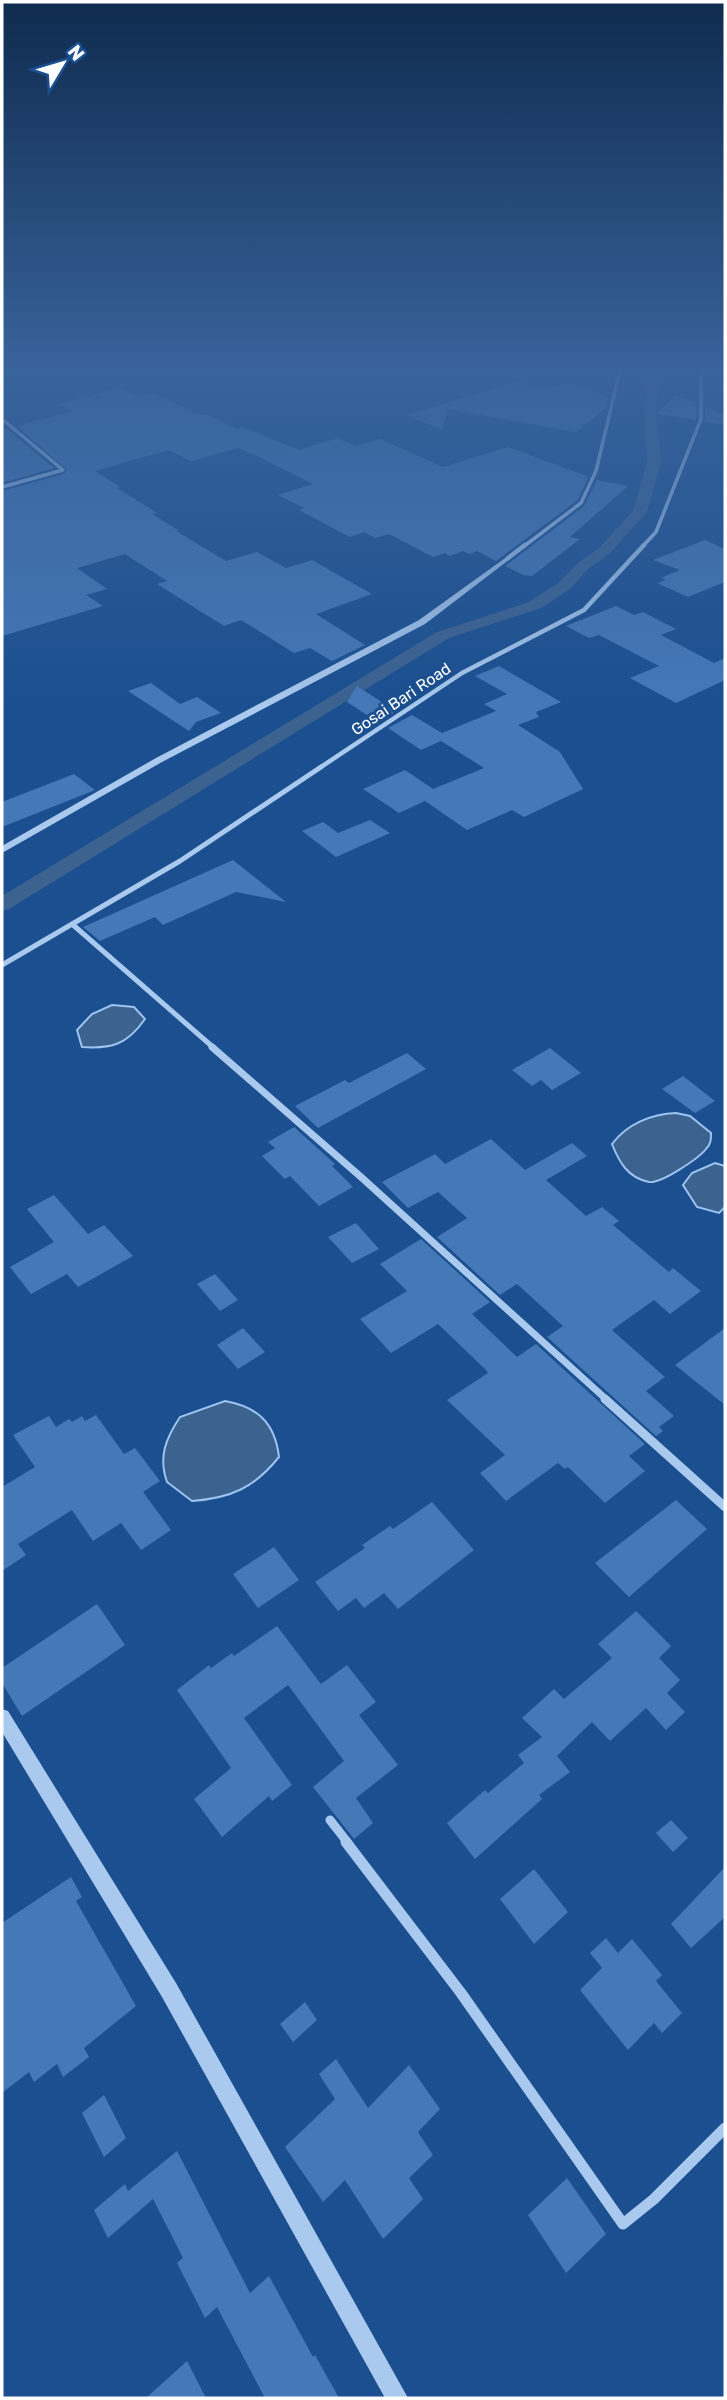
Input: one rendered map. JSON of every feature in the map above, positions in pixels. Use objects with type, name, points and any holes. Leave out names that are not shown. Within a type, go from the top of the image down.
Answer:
[{"type":"street","points":[[2,487],[20,482]]},
{"type":"street","points":[[2,850],[159,760],[422,622],[581,503],[591,482]]},
{"type":"street","name":"Gosai Bari Road","points":[[2,965],[180,861],[462,673],[584,610],[656,532],[676,482]]},
{"type":"street","points":[[72,924],[361,1177],[725,1507]]},
{"type":"street","points":[[2,1717],[169,1990],[397,2398]]},
{"type":"street","points":[[330,1820],[461,1993],[623,2224],[654,2199],[725,2129]]},
{"type":"water","points":[[112,1005],[134,1007],[145,1019],[132,1035],[118,1044],[82,1047],[77,1030],[92,1014]]},
{"type":"water","points":[[676,1113],[690,1116],[711,1133],[709,1145],[688,1164],[662,1179],[649,1182],[635,1177],[621,1163],[612,1144],[640,1121]]},
{"type":"water","points":[[715,1163],[725,1166],[725,1207],[719,1213],[697,1207],[683,1185],[692,1173]]},
{"type":"water","points":[[225,1401],[256,1412],[263,1418],[274,1435],[279,1457],[260,1477],[241,1490],[192,1501],[167,1482],[163,1456],[167,1440],[180,1417]]},
{"type":"building","points":[[35,482],[112,482],[120,487],[117,488],[157,513],[152,514],[178,530],[176,531],[226,561],[257,552],[286,568],[312,560],[372,594],[316,614],[365,645],[332,661],[310,648],[294,653],[241,620],[224,626],[157,584],[167,581],[125,554],[77,568],[107,589],[86,595],[103,606],[2,636],[2,491]]},
{"type":"building","points":[[309,482],[586,482],[578,500],[496,561],[477,551],[469,554],[463,551],[450,556],[445,553],[433,557],[389,534],[375,538],[364,532],[350,537],[299,510],[304,508],[278,495],[313,484]]},
{"type":"building","points":[[596,482],[628,486],[570,537],[580,539],[532,576],[505,566],[584,506]]},
{"type":"building","points":[[705,540],[725,549],[725,582],[688,597],[657,583],[666,580],[661,578],[680,570],[653,560]]},
{"type":"building","points":[[616,606],[634,615],[643,612],[676,629],[661,635],[714,663],[725,658],[725,680],[676,703],[630,678],[659,666],[599,635],[589,638],[566,626]]},
{"type":"building","points":[[499,666],[561,702],[536,712],[539,717],[518,725],[560,752],[583,789],[524,817],[512,810],[467,830],[425,801],[399,813],[363,789],[405,770],[433,789],[484,768],[441,741],[421,750],[388,728],[412,715],[442,733],[496,711],[484,704],[507,694],[475,676]]},
{"type":"building","points":[[151,683],[180,704],[197,697],[221,713],[196,722],[189,731],[128,691]]},
{"type":"building","points":[[357,686],[396,711],[379,723],[347,702]]},
{"type":"building","points":[[74,774],[95,790],[2,827],[2,802]]},
{"type":"building","points":[[370,820],[390,833],[336,857],[302,831],[323,822],[338,833]]},
{"type":"building","points":[[233,860],[286,902],[236,892],[163,925],[155,917],[100,941],[83,927]]},
{"type":"building","points":[[550,1048],[581,1073],[552,1090],[541,1080],[532,1086],[512,1070]]},
{"type":"building","points":[[407,1053],[426,1069],[318,1128],[295,1106],[345,1080],[349,1083]]},
{"type":"building","points":[[683,1076],[715,1101],[695,1113],[662,1089]]},
{"type":"building","points":[[294,1127],[335,1164],[332,1166],[353,1187],[319,1206],[290,1176],[285,1179],[262,1156],[275,1148],[268,1142]]},
{"type":"building","points":[[491,1139],[525,1170],[572,1143],[587,1156],[546,1180],[586,1216],[602,1207],[619,1221],[613,1225],[669,1272],[673,1268],[701,1291],[670,1314],[654,1300],[612,1330],[665,1377],[646,1391],[674,1416],[659,1427],[663,1431],[656,1436],[547,1337],[563,1326],[517,1284],[500,1295],[437,1237],[467,1218],[438,1192],[408,1208],[382,1182],[435,1154],[445,1164]]},
{"type":"building","points":[[54,1195],[88,1234],[104,1225],[133,1256],[78,1287],[67,1274],[31,1294],[10,1267],[54,1242],[27,1209]]},
{"type":"building","points":[[356,1223],[379,1249],[352,1263],[328,1237]]},
{"type":"building","points":[[421,1239],[490,1302],[472,1314],[517,1357],[536,1344],[645,1444],[629,1456],[645,1471],[605,1503],[568,1467],[565,1469],[558,1463],[506,1501],[480,1473],[505,1455],[447,1400],[488,1373],[486,1370],[438,1324],[391,1353],[360,1319],[407,1291],[380,1264]]},
{"type":"building","points":[[215,1274],[238,1300],[220,1311],[197,1284]]},
{"type":"building","points":[[243,1328],[265,1352],[238,1369],[217,1345]]},
{"type":"building","points":[[725,1328],[725,1405],[675,1365]]},
{"type":"building","points":[[96,1415],[124,1454],[135,1448],[160,1481],[143,1492],[171,1530],[141,1550],[121,1523],[93,1541],[72,1510],[18,1544],[26,1555],[2,1571],[2,1487],[35,1467],[13,1435],[49,1416],[56,1427],[69,1419],[72,1422],[82,1416],[85,1421]]},
{"type":"building","points":[[676,1500],[707,1529],[629,1597],[595,1563]]},
{"type":"building","points":[[432,1502],[474,1550],[398,1609],[384,1593],[364,1608],[356,1598],[338,1611],[315,1582],[365,1548],[362,1545],[390,1526],[393,1529]]},
{"type":"building","points":[[274,1547],[299,1580],[258,1608],[233,1574]]},
{"type":"building","points":[[97,1604],[125,1645],[22,1716],[2,1683],[2,1668]]},
{"type":"building","points":[[636,1611],[671,1646],[659,1658],[680,1680],[667,1693],[685,1712],[666,1730],[646,1708],[610,1741],[592,1722],[557,1756],[570,1772],[539,1795],[542,1799],[475,1859],[447,1823],[485,1790],[488,1793],[524,1763],[518,1755],[542,1737],[522,1718],[554,1689],[564,1699],[612,1658],[598,1644]]},
{"type":"building","points":[[277,1626],[321,1684],[347,1665],[376,1702],[359,1715],[398,1765],[356,1798],[373,1823],[354,1839],[313,1787],[344,1761],[288,1685],[244,1718],[292,1785],[272,1801],[269,1796],[222,1837],[194,1799],[231,1768],[177,1690],[209,1665],[211,1668],[232,1653],[234,1656]]},
{"type":"building","points":[[671,1820],[688,1838],[673,1852],[656,1833]]},
{"type":"building","points":[[725,1867],[725,1917],[691,1948],[671,1924]]},
{"type":"building","points":[[534,1869],[568,1912],[534,1944],[500,1899]]},
{"type":"building","points":[[71,1877],[82,1897],[76,1901],[136,2006],[84,2048],[89,2057],[63,2077],[57,2064],[34,2082],[29,2072],[2,2093],[2,1923]]},
{"type":"building","points":[[606,1938],[618,1953],[632,1939],[662,1975],[656,1981],[682,2013],[662,2033],[654,2023],[628,2050],[580,1990],[602,1968],[590,1953]]},
{"type":"building","points":[[305,2002],[317,2020],[293,2042],[280,2024]]},
{"type":"building","points":[[336,2059],[368,2108],[409,2065],[440,2109],[418,2132],[433,2155],[409,2178],[423,2199],[383,2239],[345,2180],[323,2202],[285,2147],[335,2099],[319,2074]]},
{"type":"building","points":[[104,2095],[126,2138],[104,2157],[82,2113]]},
{"type":"building","points":[[177,2151],[250,2293],[269,2276],[313,2357],[315,2355],[339,2398],[265,2398],[217,2307],[205,2318],[177,2263],[183,2258],[153,2199],[108,2238],[94,2210],[125,2184],[128,2191]]},
{"type":"building","points":[[567,2178],[606,2234],[566,2273],[528,2215]]},
{"type":"building","points":[[187,2361],[206,2398],[146,2398]]},
{"type":"waterway","points":[[2,905],[443,635],[535,605],[564,586],[583,566],[604,551],[640,512],[649,482]]}]
